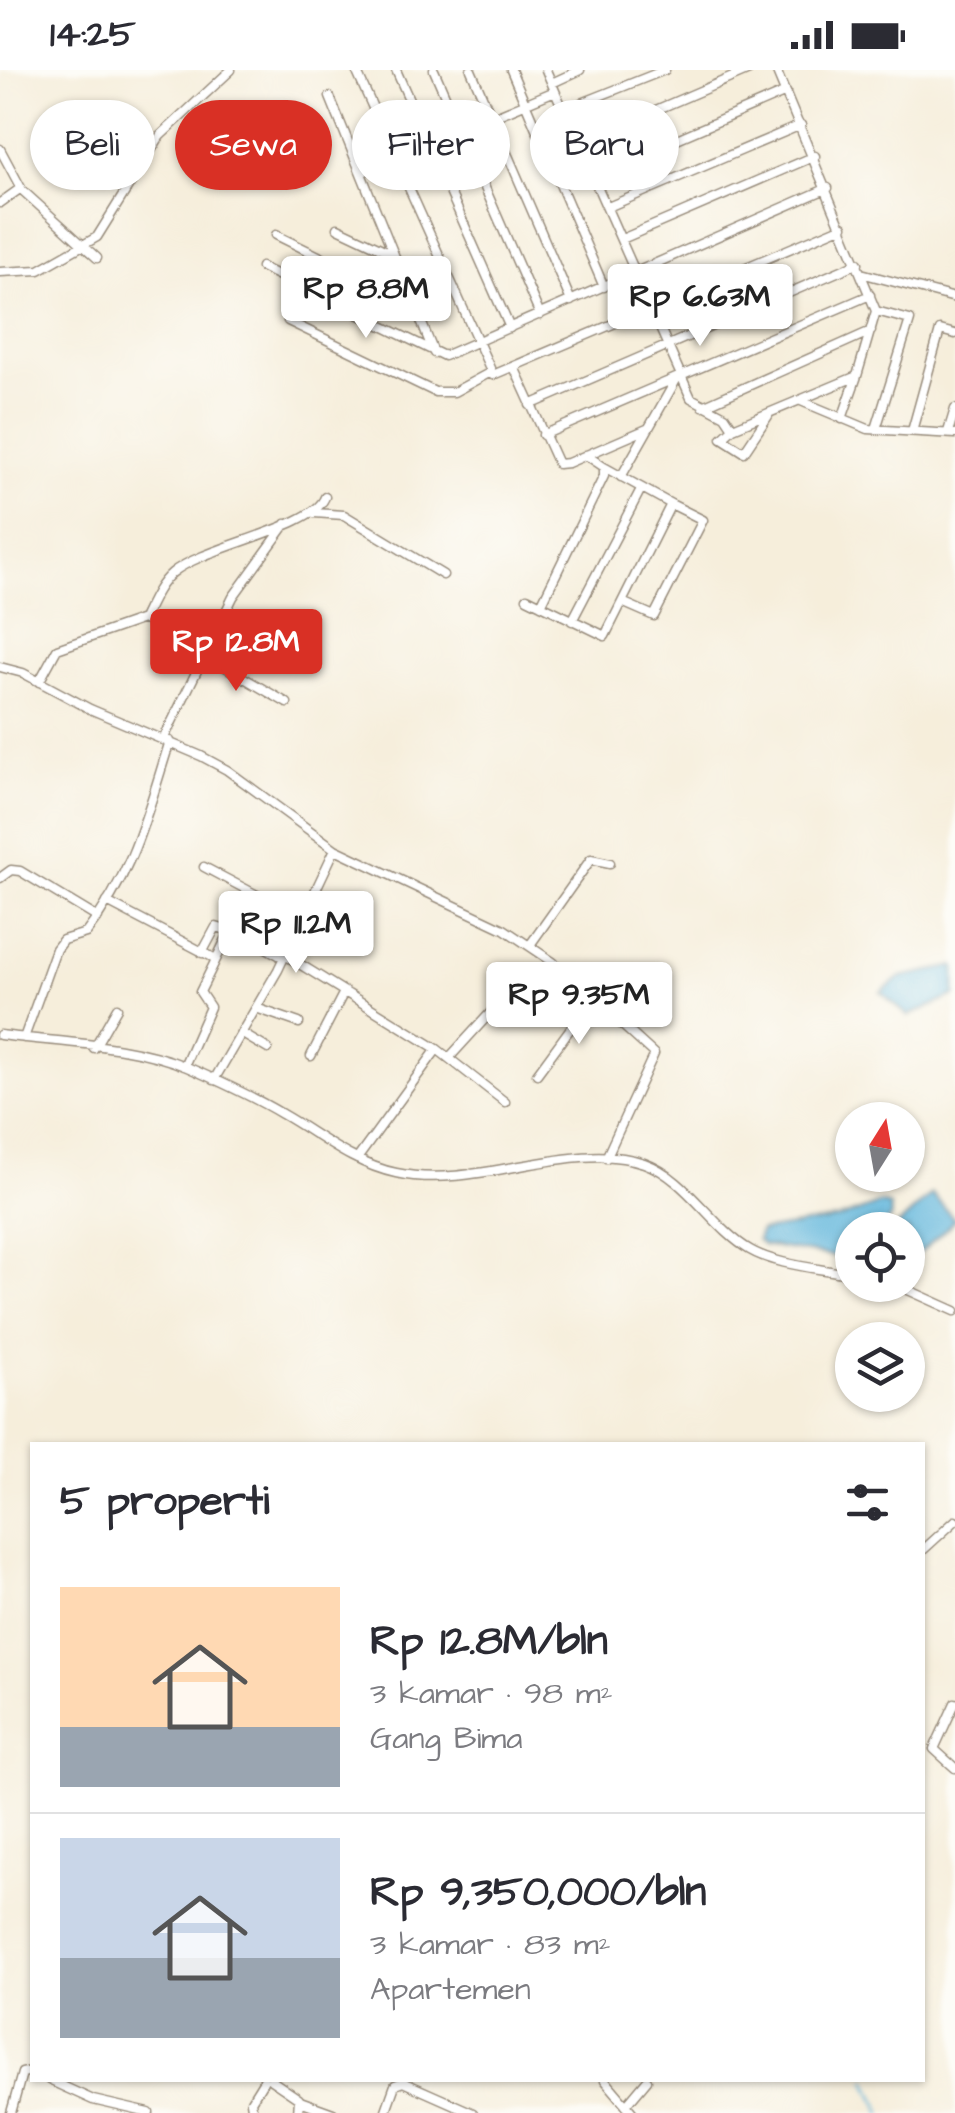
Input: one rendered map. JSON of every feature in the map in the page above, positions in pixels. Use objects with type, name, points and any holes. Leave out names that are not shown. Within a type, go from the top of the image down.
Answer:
[{"type":"street","points":[[0,272],[39,270],[85,246],[108,223],[160,136],[231,70]]},
{"type":"street","points":[[356,70],[369,100]]},
{"type":"street","points":[[396,70],[409,100]]},
{"type":"street","points":[[434,70],[447,100]]},
{"type":"street","points":[[471,70],[484,100]]},
{"type":"street","points":[[510,70],[604,287]]},
{"type":"street","points":[[546,70],[560,100]]},
{"type":"street","points":[[510,111],[580,70]]},
{"type":"street","points":[[589,100],[665,70]]},
{"type":"street","points":[[679,100],[749,70]]},
{"type":"street","points":[[776,70],[815,156],[876,311],[842,419]]},
{"type":"street","points":[[679,138],[786,92]]},
{"type":"street","points":[[330,97],[434,353]]},
{"type":"street","points":[[608,207],[801,124]]},
{"type":"street","points":[[0,149],[21,188],[97,258]]},
{"type":"street","points":[[622,238],[815,156]]},
{"type":"street","points":[[510,160],[571,302]]},
{"type":"street","points":[[0,202],[21,188]]},
{"type":"street","points":[[261,266],[434,353],[451,354],[828,188]]},
{"type":"street","points":[[408,190],[489,373]]},
{"type":"street","points":[[448,190],[510,328]]},
{"type":"street","points":[[486,190],[540,315]]},
{"type":"street","points":[[601,190],[654,307],[678,379],[692,400],[725,416],[733,428]]},
{"type":"street","points":[[288,321],[435,392],[454,392],[489,373],[514,368],[843,226]]},
{"type":"street","points":[[338,228],[395,256]]},
{"type":"street","points":[[276,235],[414,302]]},
{"type":"street","points":[[530,405],[667,342],[858,263]]},
{"type":"street","points":[[862,273],[955,298]]},
{"type":"street","points":[[542,435],[870,294]]},
{"type":"street","points":[[876,311],[910,320],[876,430]]},
{"type":"street","points":[[912,431],[940,330],[955,334]]},
{"type":"street","points":[[703,406],[870,331]]},
{"type":"street","points":[[514,368],[558,464],[648,429]]},
{"type":"street","points":[[769,414],[741,456],[722,438],[733,428],[857,376]]},
{"type":"street","points":[[621,476],[678,379]]},
{"type":"street","points":[[801,401],[876,430],[952,433],[955,409]]},
{"type":"street","points":[[586,455],[641,489],[703,520],[654,616],[622,602]]},
{"type":"street","points":[[541,605],[604,476],[604,467]]},
{"type":"street","points":[[572,621],[641,489]]},
{"type":"street","points":[[314,513],[325,497]]},
{"type":"street","points":[[526,598],[605,636],[672,504]]},
{"type":"street","points":[[40,682],[58,649],[143,620],[162,584],[180,568],[208,551],[314,513],[344,515],[443,574]]},
{"type":"street","points":[[24,1038],[56,950],[63,940],[86,933],[98,918],[143,835],[167,740],[204,653],[233,598],[286,524]]},
{"type":"street","points":[[143,620],[287,703]]},
{"type":"street","points":[[0,667],[228,770],[335,849],[530,945],[654,1054],[606,1158]]},
{"type":"street","points":[[214,1080],[304,920],[335,849]]},
{"type":"street","points":[[530,945],[591,859],[610,863]]},
{"type":"street","points":[[204,867],[304,920]]},
{"type":"street","points":[[0,878],[11,870],[20,870],[98,918]]},
{"type":"street","points":[[107,902],[216,959]]},
{"type":"street","points":[[202,953],[216,927],[232,927],[438,1049],[505,1102]]},
{"type":"street","points":[[184,1066],[210,1007],[199,994],[232,927]]},
{"type":"street","points":[[311,1056],[344,992]]},
{"type":"street","points":[[537,1074],[592,999]]},
{"type":"street","points":[[94,1048],[117,1008]]},
{"type":"street","points":[[256,1008],[299,1023]]},
{"type":"street","points":[[449,1058],[492,1011]]},
{"type":"street","points":[[241,1033],[268,1049]]},
{"type":"street","points":[[0,1034],[184,1066],[357,1159],[393,1173],[436,1178],[606,1158],[654,1168],[754,1252],[835,1271]]},
{"type":"street","points":[[357,1159],[438,1049]]},
{"type":"street","points":[[925,1298],[955,1311]]},
{"type":"street","points":[[925,1548],[955,1520]]},
{"type":"street","points":[[955,1703],[952,1720],[935,1755],[955,1768]]},
{"type":"street","points":[[11,2113],[22,2074],[30,2072]]},
{"type":"street","points":[[53,2082],[93,2100],[149,2113]]},
{"type":"street","points":[[253,2113],[252,2098],[266,2082]]},
{"type":"street","points":[[271,2082],[300,2101],[328,2112]]},
{"type":"street","points":[[426,2090],[430,2082]]},
{"type":"street","points":[[607,2082],[630,2109],[646,2082]]},
{"type":"street","points":[[385,2113],[399,2083],[426,2090],[473,2113]]},
{"type":"street","points":[[298,2113],[300,2101]]},
{"type":"water","points":[[955,966],[955,996],[908,1016],[881,992],[901,977]]},
{"type":"water","points":[[932,1194],[955,1220],[925,1248],[925,1212],[912,1212]]},
{"type":"water","points":[[881,1203],[890,1206],[890,1212],[857,1212]]},
{"type":"water","points":[[835,1219],[835,1257],[763,1245],[757,1240],[760,1231]]},
{"type":"waterway","points":[[868,2082],[882,2113]]}]
